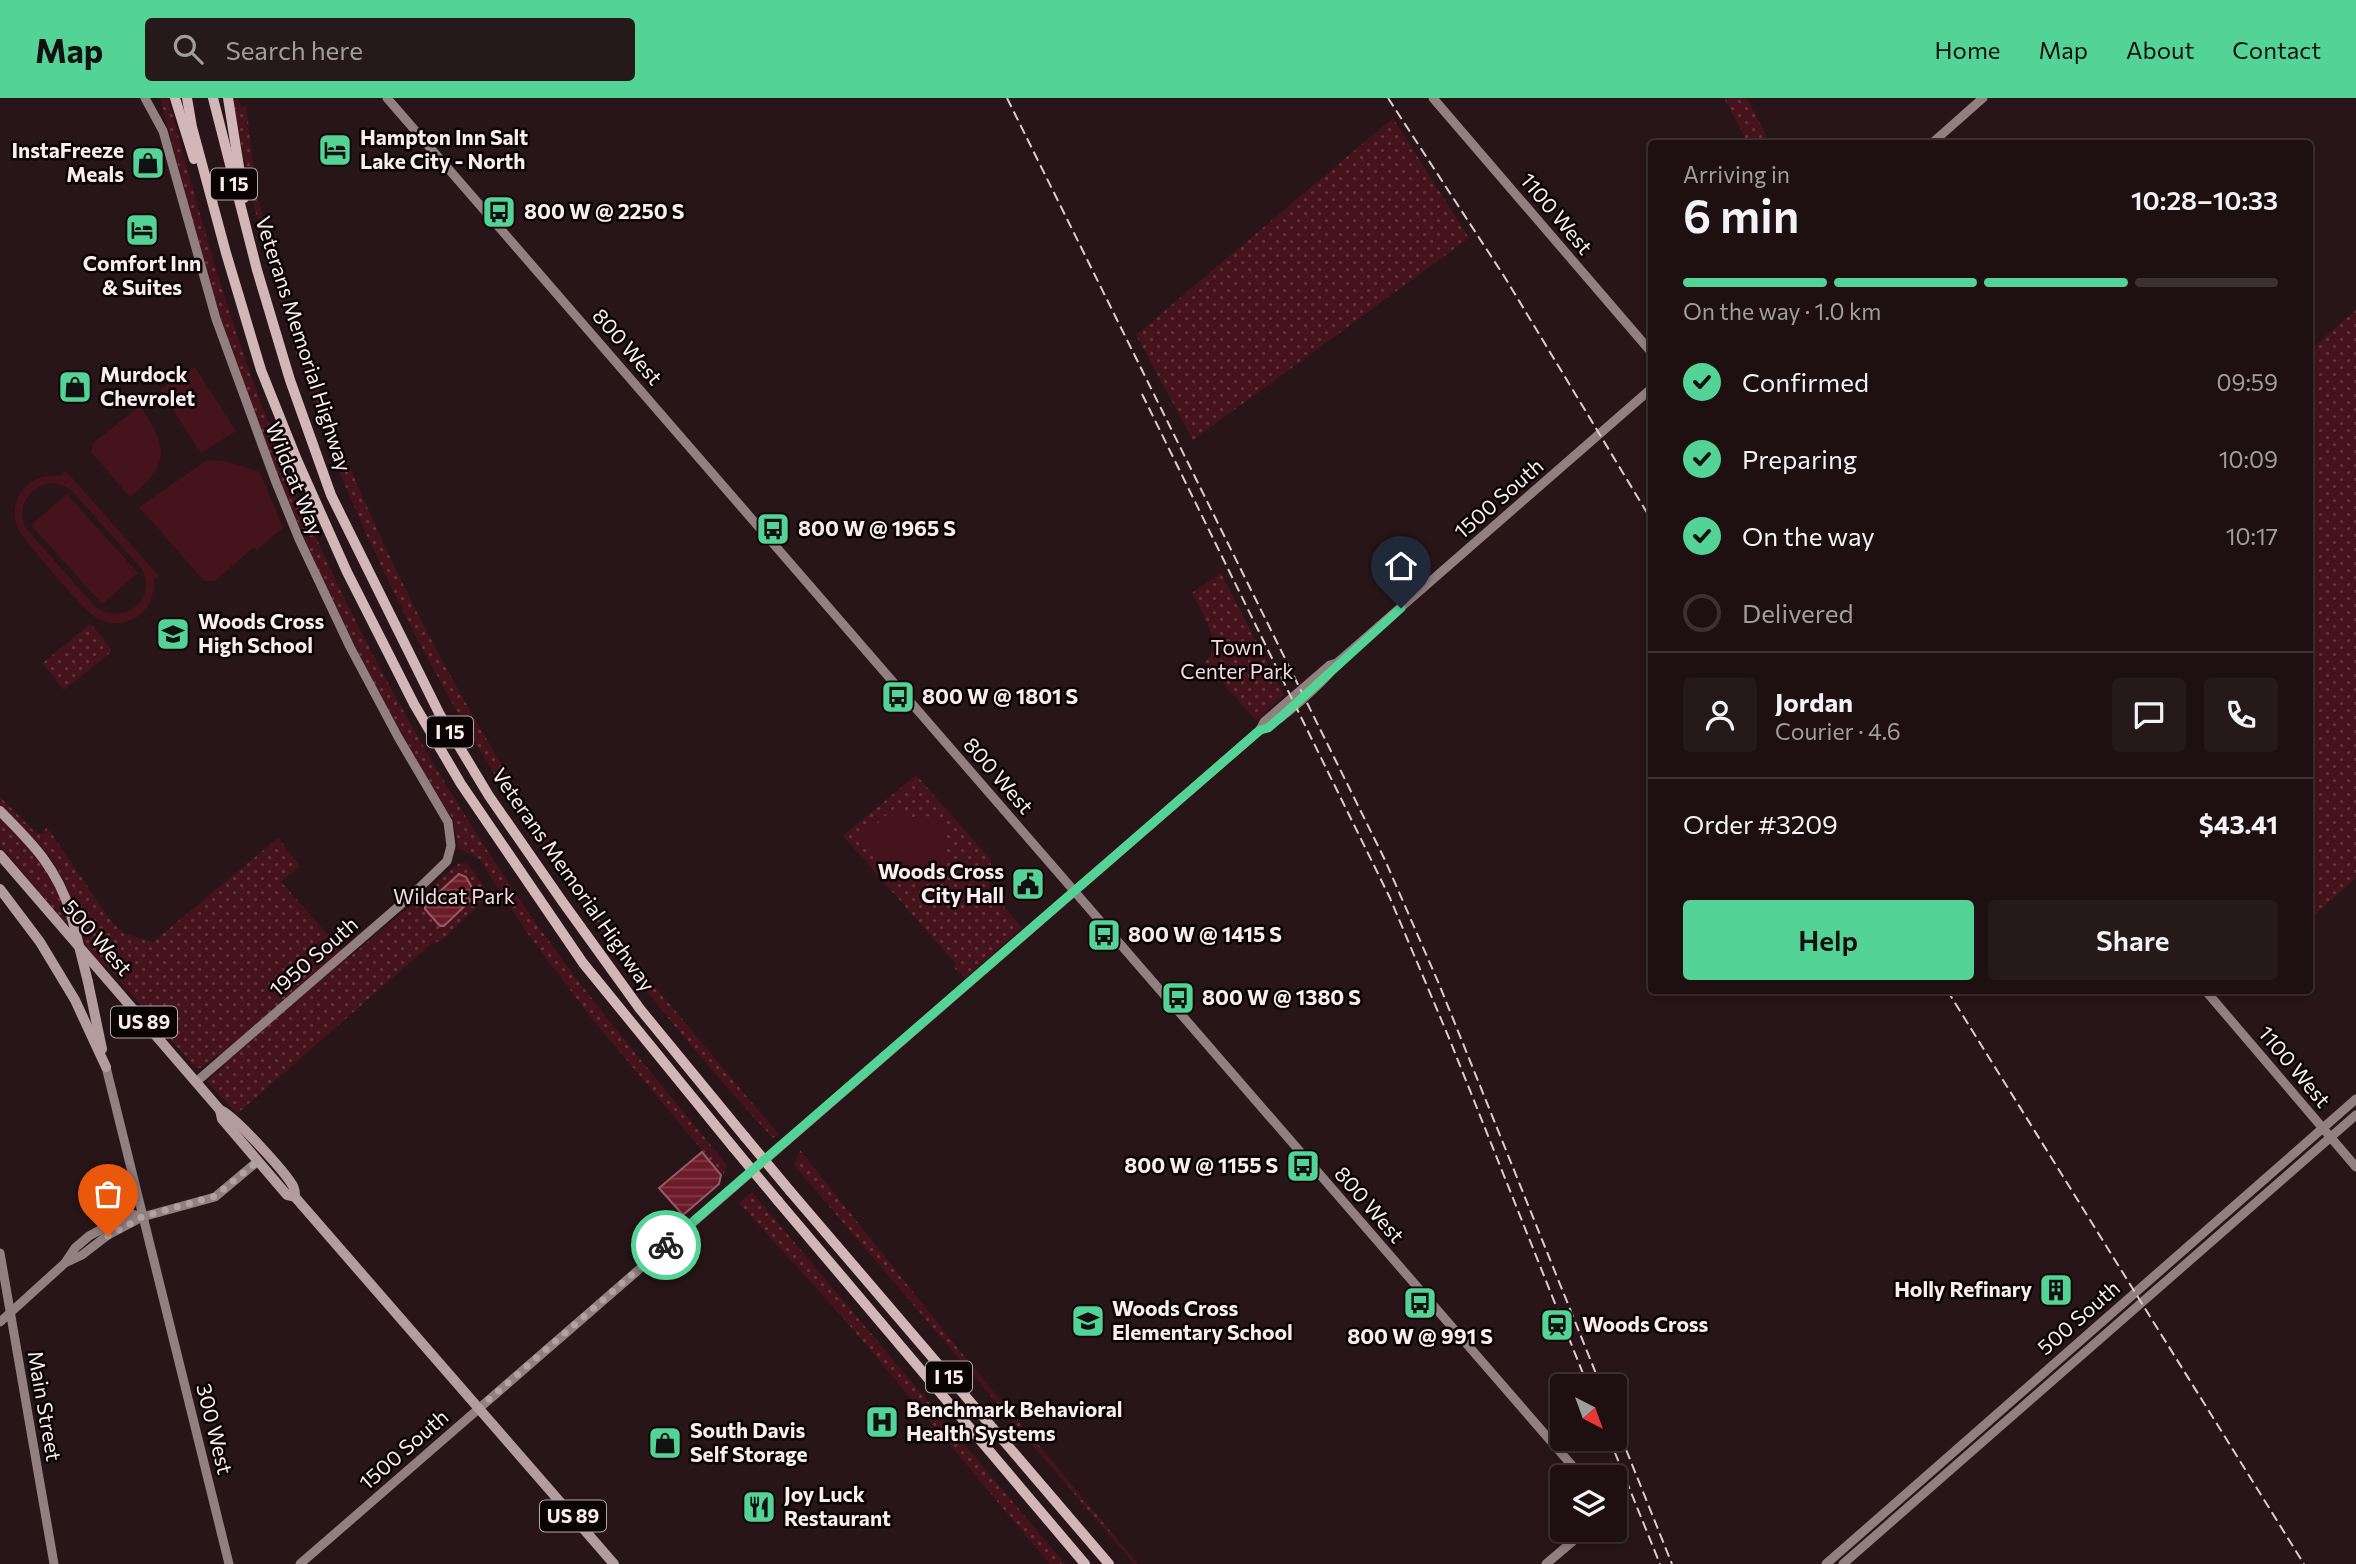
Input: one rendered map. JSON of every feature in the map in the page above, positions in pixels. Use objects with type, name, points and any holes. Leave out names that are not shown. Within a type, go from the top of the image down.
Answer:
[{"type":"highway","points":[[175,98],[226,253]]},
{"type":"highway","name":"Veterans Memorial Highway","points":[[187,98],[192,127],[226,253],[261,370],[297,460],[347,572],[414,704],[461,784],[583,963],[733,1147],[1083,1564]]},
{"type":"highway","name":"Veterans Memorial Highway","points":[[213,98],[257,270],[290,380],[331,495],[439,713],[489,796],[640,1009],[790,1191],[1109,1564]]},
{"type":"highway","points":[[228,98],[257,270]]},
{"type":"main road","points":[[0,811],[37,848],[65,896],[88,982],[106,1067]]},
{"type":"main road","name":"500 West","points":[[0,855],[220,1110],[222,1119],[287,1195],[295,1197],[614,1564]]},
{"type":"main road","points":[[0,889],[40,942],[68,988],[106,1067]]},
{"type":"main road","name":"500 West","points":[[220,1110],[228,1113],[295,1188],[295,1197]]},
{"type":"street","name":"Wildcat Way","points":[[145,98],[163,131],[216,318],[275,481],[304,550],[351,647],[448,822],[451,834],[450,854]]},
{"type":"street","name":"800 West","points":[[387,98],[1571,1465]]},
{"type":"street","name":"1100 West","points":[[1433,98],[1648,348]]},
{"type":"street","points":[[1936,140],[1983,98]]},
{"type":"street","name":"1500 South","points":[[300,1564],[1260,730],[1268,728],[1333,671],[1337,663],[1648,391]]},
{"type":"street","name":"1950 South","points":[[196,1082],[414,893],[447,861],[450,854]]},
{"type":"street","name":"1100 West","points":[[2207,994],[2356,1167]]},
{"type":"street","name":"300 West","points":[[106,1067],[229,1564]]},
{"type":"street","name":"500 South","points":[[1826,1564],[2356,1099]]},
{"type":"street","name":"500 South","points":[[1843,1564],[2356,1115]]},
{"type":"street","points":[[0,1322],[65,1262],[75,1248],[106,1225],[132,1214],[142,1217],[215,1196],[258,1161]]},
{"type":"street","name":"Main Street","points":[[0,1253],[54,1564]]},
{"type":"street","points":[[1546,1564],[1572,1542]]},
{"type":"green space","points":[[160,98],[168,98],[226,300],[267,419],[321,549],[384,675],[454,798],[531,916],[602,1011],[727,1165],[723,1175],[593,1020],[528,934],[479,859],[458,848],[453,819],[377,690],[326,588],[265,446],[213,295]]},
{"type":"green space","points":[[233,98],[239,98],[241,108],[246,105],[263,220],[301,340],[354,477],[413,605],[480,729],[595,908],[596,916],[778,1134],[773,1138],[676,1028],[586,910],[502,786],[427,657],[361,523],[306,384],[263,242]]},
{"type":"green space","points":[[1724,98],[1747,98],[1768,140],[1746,140]]},
{"type":"green space","points":[[1393,118],[1469,238],[1193,440],[1136,335]]},
{"type":"green space","points":[[2356,310],[2356,878],[2313,916],[2313,347]]},
{"type":"green space","points":[[195,367],[236,431],[201,453],[160,390]]},
{"type":"green space","points":[[140,406],[156,433],[161,454],[153,474],[130,497],[91,452],[93,443]]},
{"type":"green space","points":[[207,460],[226,461],[260,472],[283,528],[257,550],[254,547],[215,581],[204,581],[139,507]]},
{"type":"green space","points":[[66,471],[159,576],[154,580],[149,604],[135,618],[109,623],[90,613],[71,594],[17,527],[16,504],[20,494],[36,480],[47,476],[60,476]],"holes":[[[43,485],[62,485],[71,490],[142,569],[146,580],[145,590],[136,606],[118,614],[97,608],[26,529],[22,513],[30,494]]]},
{"type":"green space","points":[[67,494],[138,573],[102,604],[31,525]]},
{"type":"green space","name":"Town Center Park","points":[[1221,573],[1284,695],[1256,721],[1205,662],[1211,655],[1212,638],[1192,593]]},
{"type":"green space","points":[[92,625],[111,652],[63,689],[43,664]]},
{"type":"green space","points":[[916,775],[991,860],[989,889],[1022,928],[966,978],[953,967],[956,964],[843,836]]},
{"type":"green space","name":"Wildcat Park","points":[[0,797],[37,834],[43,833],[47,827],[113,924],[126,934],[153,942],[278,838],[300,866],[281,882],[349,958],[458,864],[466,863],[470,866],[490,895],[442,940],[430,945],[237,1114],[207,1081],[226,1064],[218,1054],[202,1068],[196,1068],[109,969],[91,953],[61,875],[34,839],[0,806]]},
{"type":"green space","points":[[898,805],[910,819],[930,817],[946,828],[941,873],[888,869],[884,860],[881,862],[860,838]]},
{"type":"green space","points":[[0,818],[36,853],[60,891],[68,918],[64,922],[0,845]]},
{"type":"green space","points":[[800,1150],[964,1356],[1138,1564],[1134,1564],[794,1165]]},
{"type":"green space","points":[[752,1192],[1065,1564],[1050,1564],[845,1320],[739,1203]]},
{"type":"shaded area","points":[[459,874],[466,877],[476,895],[444,926],[440,926],[425,909],[425,905]]},
{"type":"shaded area","points":[[702,1152],[721,1175],[719,1184],[683,1215],[659,1188]]},
{"type":"railway","points":[[1007,98],[1385,860],[1439,984],[1596,1374]]},
{"type":"railway","points":[[1388,98],[1504,276],[1648,514]]},
{"type":"railway","points":[[1142,394],[1390,898],[1583,1374]]},
{"type":"railway","points":[[1949,994],[2304,1564]]},
{"type":"railway","points":[[1614,1451],[1660,1564]]},
{"type":"railway","points":[[1627,1451],[1672,1564]]},
{"type":"way so far","points":[[108,1236],[142,1217],[208,1200],[229,1187],[258,1161],[287,1195],[295,1197],[479,1408],[666,1245]]},
{"type":"place","name":"Hampton Inn Salt Lake City - North","points":[[335,150]]},
{"type":"place","name":"InstaFreeze Meals","points":[[148,163]]},
{"type":"place","name":"800 W @ 2250 S","points":[[499,212]]},
{"type":"place","name":"Comfort Inn & Suites","points":[[142,230]]},
{"type":"place","name":"Murdock Chevrolet","points":[[75,387]]},
{"type":"place","name":"800 W @ 1965 S","points":[[773,529]]},
{"type":"place","name":"Woods Cross High School","points":[[173,634]]},
{"type":"place","name":"800 W @ 1801 S","points":[[898,697]]},
{"type":"place","name":"Woods Cross City Hall","points":[[1028,884]]},
{"type":"place","name":"800 W @ 1415 S","points":[[1104,935]]},
{"type":"place","name":"800 W @ 1380 S","points":[[1178,998]]},
{"type":"place","name":"800 W @ 1155 S","points":[[1303,1166]]},
{"type":"place","name":"Holly Refinary","points":[[2056,1290]]},
{"type":"place","name":"800 W @ 991 S","points":[[1420,1303]]},
{"type":"place","name":"Woods Cross Elementary School","points":[[1088,1321]]},
{"type":"place","name":"Woods Cross","points":[[1557,1325]]},
{"type":"place","name":"Benchmark Behavioral Health Systems","points":[[882,1422]]},
{"type":"place","name":"South Davis Self Storage","points":[[665,1443]]},
{"type":"place","name":"Joy Luck Restaurant","points":[[759,1507]]},
{"type":"route","points":[[666,1245],[1260,730],[1268,728],[1282,716],[1333,671],[1337,663],[1401,608]]}]
